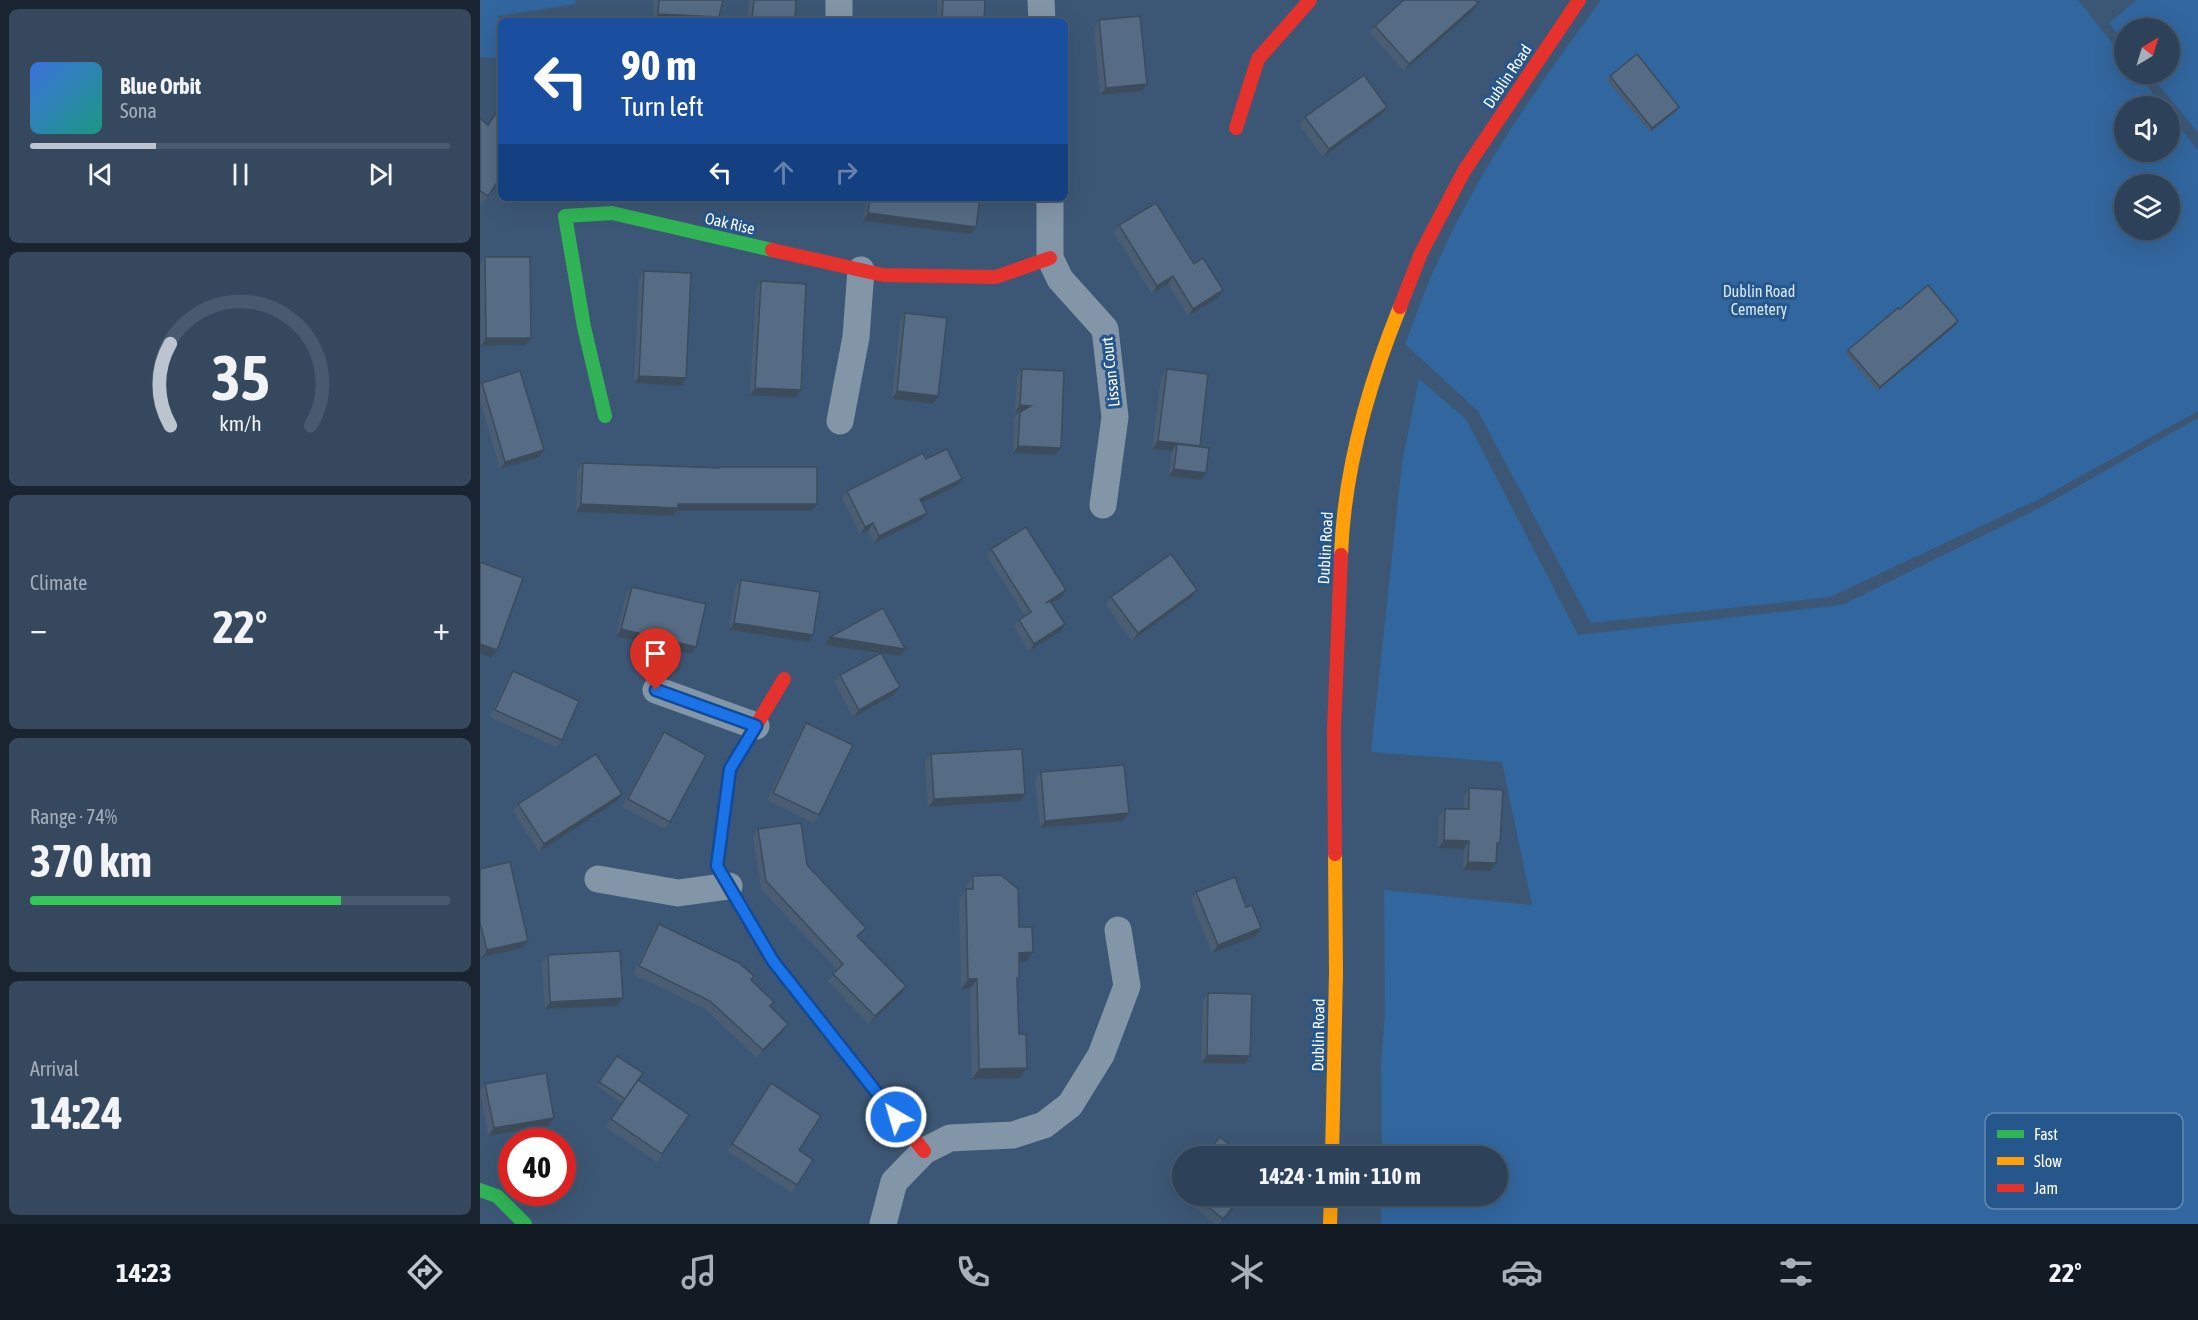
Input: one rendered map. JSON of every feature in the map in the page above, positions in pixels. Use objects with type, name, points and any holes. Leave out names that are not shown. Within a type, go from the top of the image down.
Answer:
[{"type":"street","points":[[839,0],[839,18]]},
{"type":"street","points":[[1041,0],[1042,18]]},
{"type":"street","points":[[1236,128],[1258,59],[1310,0]]},
{"type":"street","name":"Dublin Road","points":[[1332,1146],[1336,973],[1334,730],[1342,518],[1361,420],[1387,339],[1421,253],[1464,171],[1579,0]]},
{"type":"street","points":[[1050,201],[1050,258]]},
{"type":"street","name":"Oak Rise","points":[[605,416],[584,327],[566,216],[612,213],[883,275],[996,277],[1050,258]]},
{"type":"street","name":"Lissan Court","points":[[1050,258],[1060,279],[1105,329],[1115,417],[1102,505]]},
{"type":"street","points":[[840,421],[856,336],[861,270]]},
{"type":"street","points":[[784,679],[730,769],[717,866],[773,961],[924,1151]]},
{"type":"street","points":[[656,690],[756,726]]},
{"type":"street","points":[[598,879],[678,893],[729,886]]},
{"type":"street","points":[[883,1224],[894,1182],[924,1151],[950,1138],[1012,1135],[1023,1132],[1044,1125],[1070,1105],[1101,1055],[1127,986],[1118,930]]},
{"type":"street","points":[[480,1190],[497,1196],[525,1224]]},
{"type":"street","points":[[1330,1224],[1331,1206]]},
{"type":"green space","points":[[480,0],[576,0],[575,4],[498,16],[498,58],[480,57]]},
{"type":"green space","name":"Dublin Road Cemetery","points":[[1601,0],[2078,0],[2114,45],[2114,84],[2145,84],[2155,96],[2114,96],[2114,162],[2180,162],[2180,128],[2198,150],[2198,411],[2041,498],[1830,597],[1591,623],[1478,411],[1405,344],[1434,269],[1456,225],[1493,158],[1534,93]]},
{"type":"green space","points":[[2137,0],[2198,0],[2198,133],[2180,111],[2180,96],[2168,96],[2158,84],[2180,84],[2180,18],[2115,18]]},
{"type":"green space","points":[[2114,19],[2114,29],[2109,23]]},
{"type":"green space","points":[[1419,379],[1466,419],[1578,635],[1842,605],[2045,505],[2198,418],[2198,1224],[1381,1224],[1381,1206],[1508,1206],[1508,1146],[1382,1146],[1381,1062],[1385,1015],[1384,890],[1532,905],[1502,762],[1371,752],[1402,463]]},
{"type":"building","points":[[659,0],[723,0],[719,17],[658,14]]},
{"type":"building","points":[[754,0],[796,0],[795,18],[752,18]]},
{"type":"building","points":[[943,0],[985,0],[984,18],[942,18]]},
{"type":"building","points":[[1404,0],[1475,0],[1478,3],[1409,64],[1375,26]]},
{"type":"building","points":[[1140,16],[1147,84],[1106,88],[1099,20]]},
{"type":"building","points":[[1637,54],[1679,107],[1652,128],[1610,76]]},
{"type":"building","points":[[1364,75],[1387,107],[1329,149],[1305,117]]},
{"type":"building","points":[[498,110],[498,181],[488,196],[480,191],[480,118],[488,125]]},
{"type":"building","points":[[870,201],[980,201],[976,227],[868,213]]},
{"type":"building","points":[[1156,203],[1194,264],[1203,258],[1223,290],[1193,309],[1173,276],[1157,286],[1119,225]]},
{"type":"building","points":[[485,257],[530,257],[531,338],[486,338]]},
{"type":"building","points":[[644,271],[691,273],[686,378],[639,376]]},
{"type":"building","points":[[761,281],[806,284],[801,390],[755,388]]},
{"type":"building","points":[[1928,285],[1958,321],[1880,387],[1848,350]]},
{"type":"building","points":[[905,313],[947,318],[938,396],[897,391]]},
{"type":"building","points":[[1022,369],[1064,371],[1061,448],[1018,446],[1020,412],[1031,406],[1020,405]]},
{"type":"building","points":[[1167,369],[1208,374],[1200,446],[1158,441]]},
{"type":"building","points":[[520,371],[544,450],[505,462],[482,383]]},
{"type":"building","points":[[1177,444],[1209,448],[1206,473],[1174,469]]},
{"type":"building","points":[[947,449],[962,479],[920,499],[927,513],[879,536],[873,523],[865,527],[847,491],[923,453],[926,459]]},
{"type":"building","points":[[583,463],[719,468],[817,467],[817,504],[678,504],[678,508],[581,504]]},
{"type":"building","points":[[1026,527],[1066,590],[1046,603],[1050,601],[1065,624],[1034,644],[1019,620],[1031,612],[991,549]]},
{"type":"building","points":[[1171,554],[1197,590],[1138,633],[1111,597]]},
{"type":"building","points":[[480,562],[523,578],[497,650],[480,644]]},
{"type":"building","points":[[741,580],[820,592],[813,635],[734,623]]},
{"type":"building","points":[[632,587],[706,604],[696,647],[621,629]]},
{"type":"building","points":[[883,608],[905,649],[830,637]]},
{"type":"building","points":[[881,653],[900,687],[859,710],[840,675]]},
{"type":"building","points":[[513,671],[579,701],[562,740],[495,710]]},
{"type":"building","points":[[806,723],[853,745],[819,815],[773,793]]},
{"type":"building","points":[[664,732],[706,755],[670,822],[628,799]]},
{"type":"building","points":[[1022,749],[1025,794],[934,799],[931,754]]},
{"type":"building","points":[[596,754],[622,794],[544,844],[518,804]]},
{"type":"building","points":[[1124,765],[1129,813],[1045,821],[1041,772]]},
{"type":"building","points":[[1469,788],[1503,790],[1500,843],[1497,843],[1496,863],[1468,862],[1469,841],[1444,840],[1445,809],[1469,809]]},
{"type":"building","points":[[801,823],[807,865],[866,928],[857,936],[906,986],[875,1016],[833,974],[843,964],[766,881],[758,829]]},
{"type":"building","points":[[510,862],[528,941],[487,950],[480,923],[480,869]]},
{"type":"building","points":[[1001,875],[1018,889],[1019,927],[1032,927],[1033,952],[1019,953],[1019,978],[1017,978],[1019,1034],[1026,1034],[1027,1068],[979,1069],[977,979],[968,979],[966,889],[973,889],[973,876]]},
{"type":"building","points":[[1235,877],[1246,907],[1252,905],[1261,928],[1218,945],[1196,892]]},
{"type":"building","points":[[659,924],[739,963],[754,976],[751,980],[774,1002],[770,1006],[788,1024],[763,1050],[710,1001],[639,966]]},
{"type":"building","points":[[620,951],[623,998],[550,1002],[548,955]]},
{"type":"building","points":[[1208,993],[1252,994],[1250,1056],[1207,1055]]},
{"type":"building","points":[[617,1056],[643,1073],[625,1099],[599,1082]]},
{"type":"building","points":[[546,1073],[554,1118],[494,1128],[485,1084]]},
{"type":"building","points":[[638,1080],[689,1115],[662,1154],[611,1119]]},
{"type":"building","points":[[771,1083],[821,1116],[799,1150],[813,1160],[797,1185],[732,1144]]},
{"type":"building","points":[[1220,1137],[1231,1146],[1212,1146]]},
{"type":"building","points":[[1207,1206],[1234,1206],[1223,1219]]},
{"type":"traffic: fast","points":[[605,416],[584,327],[565,216],[612,213],[772,250]]},
{"type":"traffic: fast","points":[[480,1190],[497,1196],[525,1224]]},
{"type":"traffic: slow","points":[[1341,555],[1347,492],[1360,429],[1378,367],[1400,307]]},
{"type":"traffic: slow","points":[[1332,1146],[1336,973],[1335,854]]},
{"type":"traffic: slow","points":[[1330,1224],[1331,1206]]},
{"type":"traffic: jam","points":[[1236,128],[1258,59],[1310,0]]},
{"type":"traffic: jam","points":[[1400,307],[1421,253],[1464,171],[1579,0]]},
{"type":"traffic: jam","points":[[772,250],[883,275],[996,277],[1050,258]]},
{"type":"traffic: jam","points":[[1335,854],[1334,730],[1341,555]]},
{"type":"traffic: jam","points":[[784,679],[730,769],[717,866],[773,961],[924,1151]]},
{"type":"route","points":[[656,690],[756,726],[730,769],[717,866],[773,961],[896,1117]]}]
